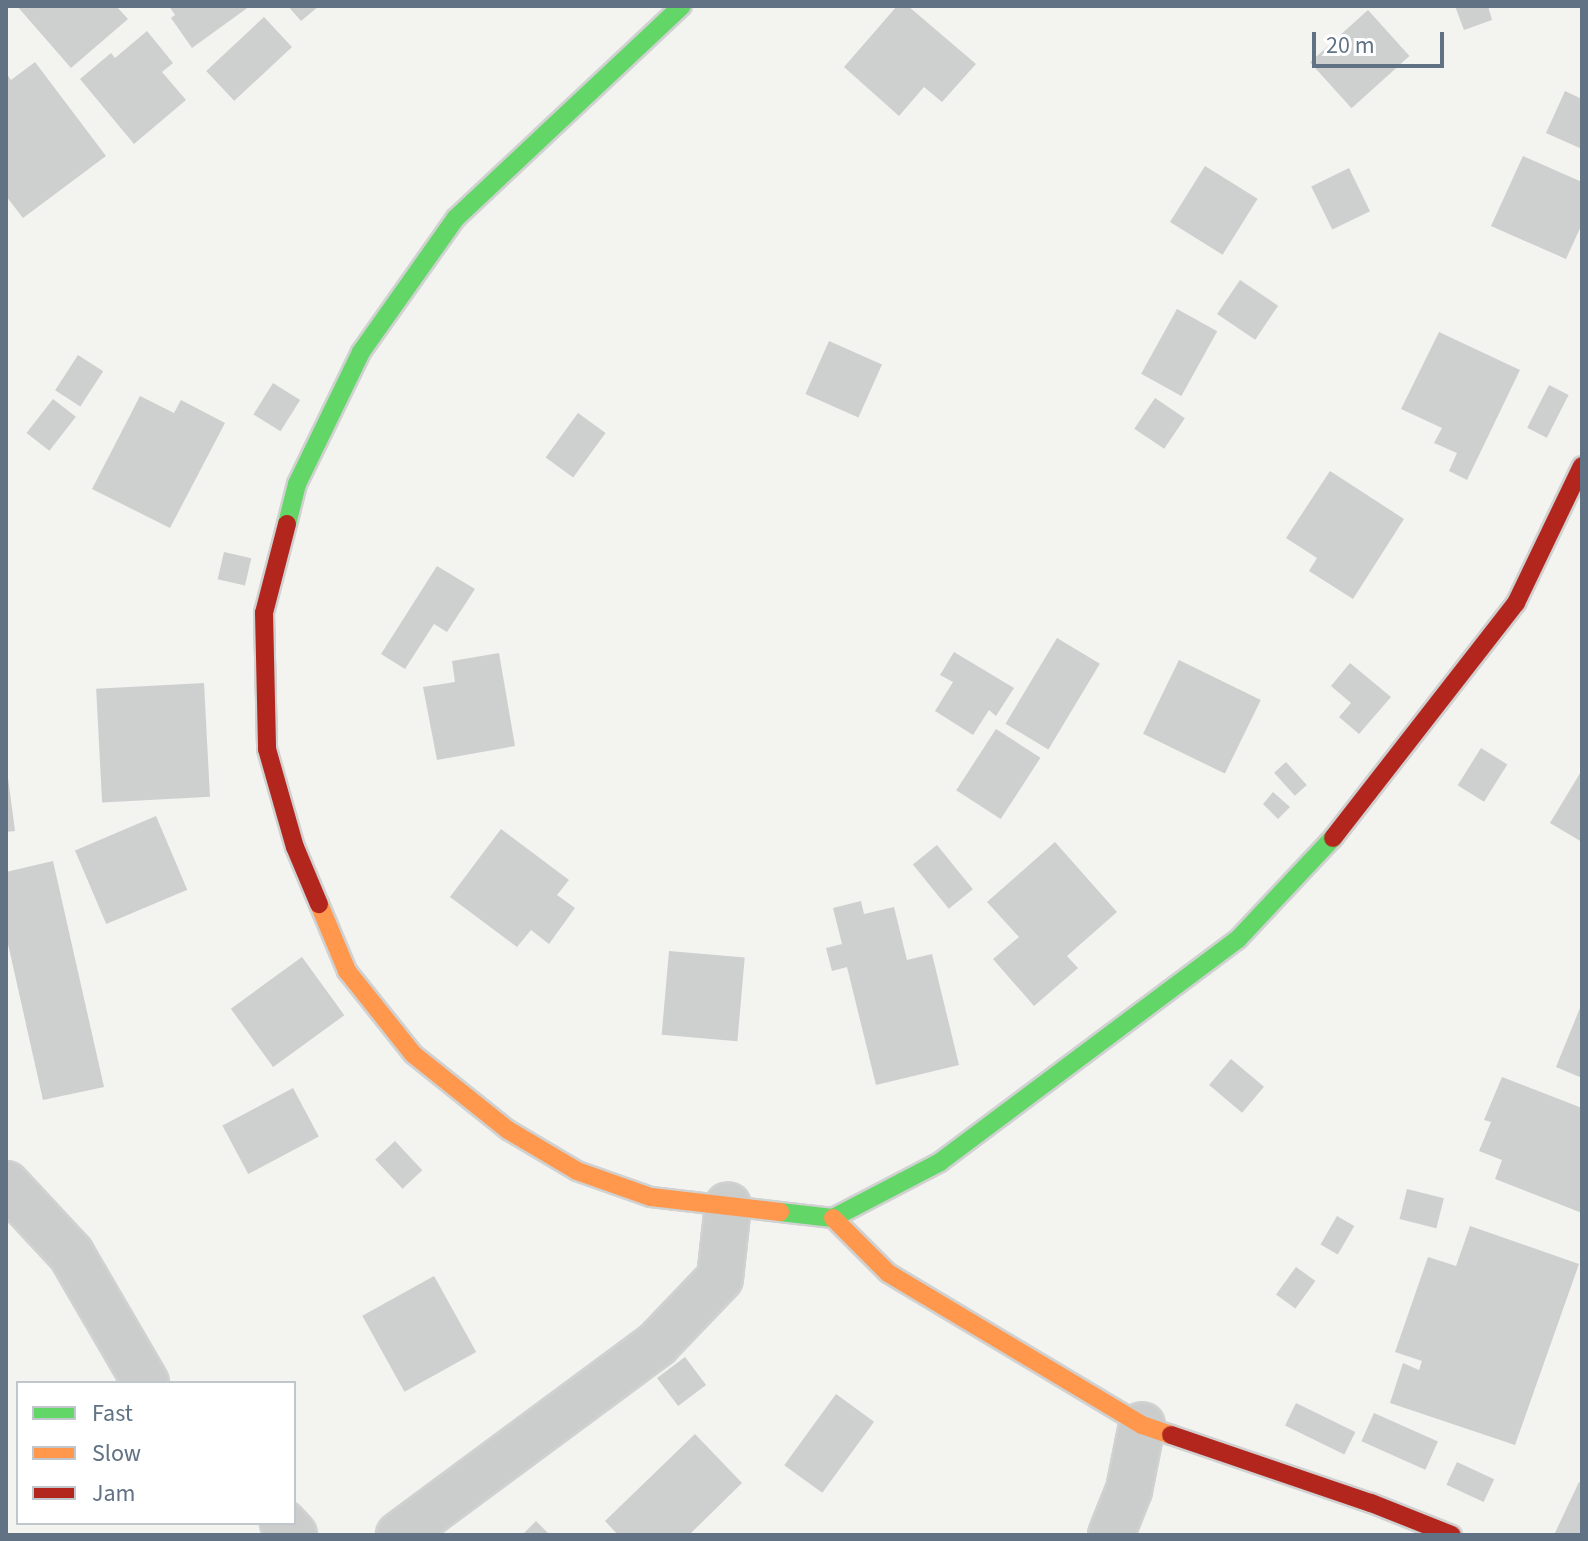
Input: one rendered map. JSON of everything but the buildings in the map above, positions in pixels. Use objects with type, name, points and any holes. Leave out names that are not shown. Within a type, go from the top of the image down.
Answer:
[{"type":"street","points":[[682,6],[456,218],[361,352],[297,484],[264,613],[267,749],[295,847],[347,971],[413,1054],[508,1130],[577,1171],[651,1197],[833,1218],[940,1162],[1238,939],[1347,823],[1516,603],[1582,466]]},
{"type":"street","points":[[6,1184],[71,1254],[145,1381]]},
{"type":"street","points":[[399,1535],[657,1344],[720,1278],[728,1205]]},
{"type":"street","points":[[833,1218],[888,1273],[1142,1425],[1371,1503],[1452,1535]]},
{"type":"street","points":[[1111,1535],[1129,1490],[1142,1425]]},
{"type":"traffic: fast","points":[[287,524],[297,484],[361,352],[456,218],[682,6]]},
{"type":"traffic: fast","points":[[780,1212],[833,1218],[940,1162],[1238,939],[1333,838]]},
{"type":"traffic: slow","points":[[319,904],[347,971],[413,1054],[508,1130],[577,1171],[651,1197],[780,1212]]},
{"type":"traffic: slow","points":[[833,1218],[888,1273],[1142,1425],[1171,1435]]},
{"type":"traffic: jam","points":[[1333,838],[1516,603],[1582,466]]},
{"type":"traffic: jam","points":[[287,524],[264,613],[267,749],[295,847],[319,904]]},
{"type":"traffic: jam","points":[[1171,1435],[1371,1503],[1452,1535]]}]
